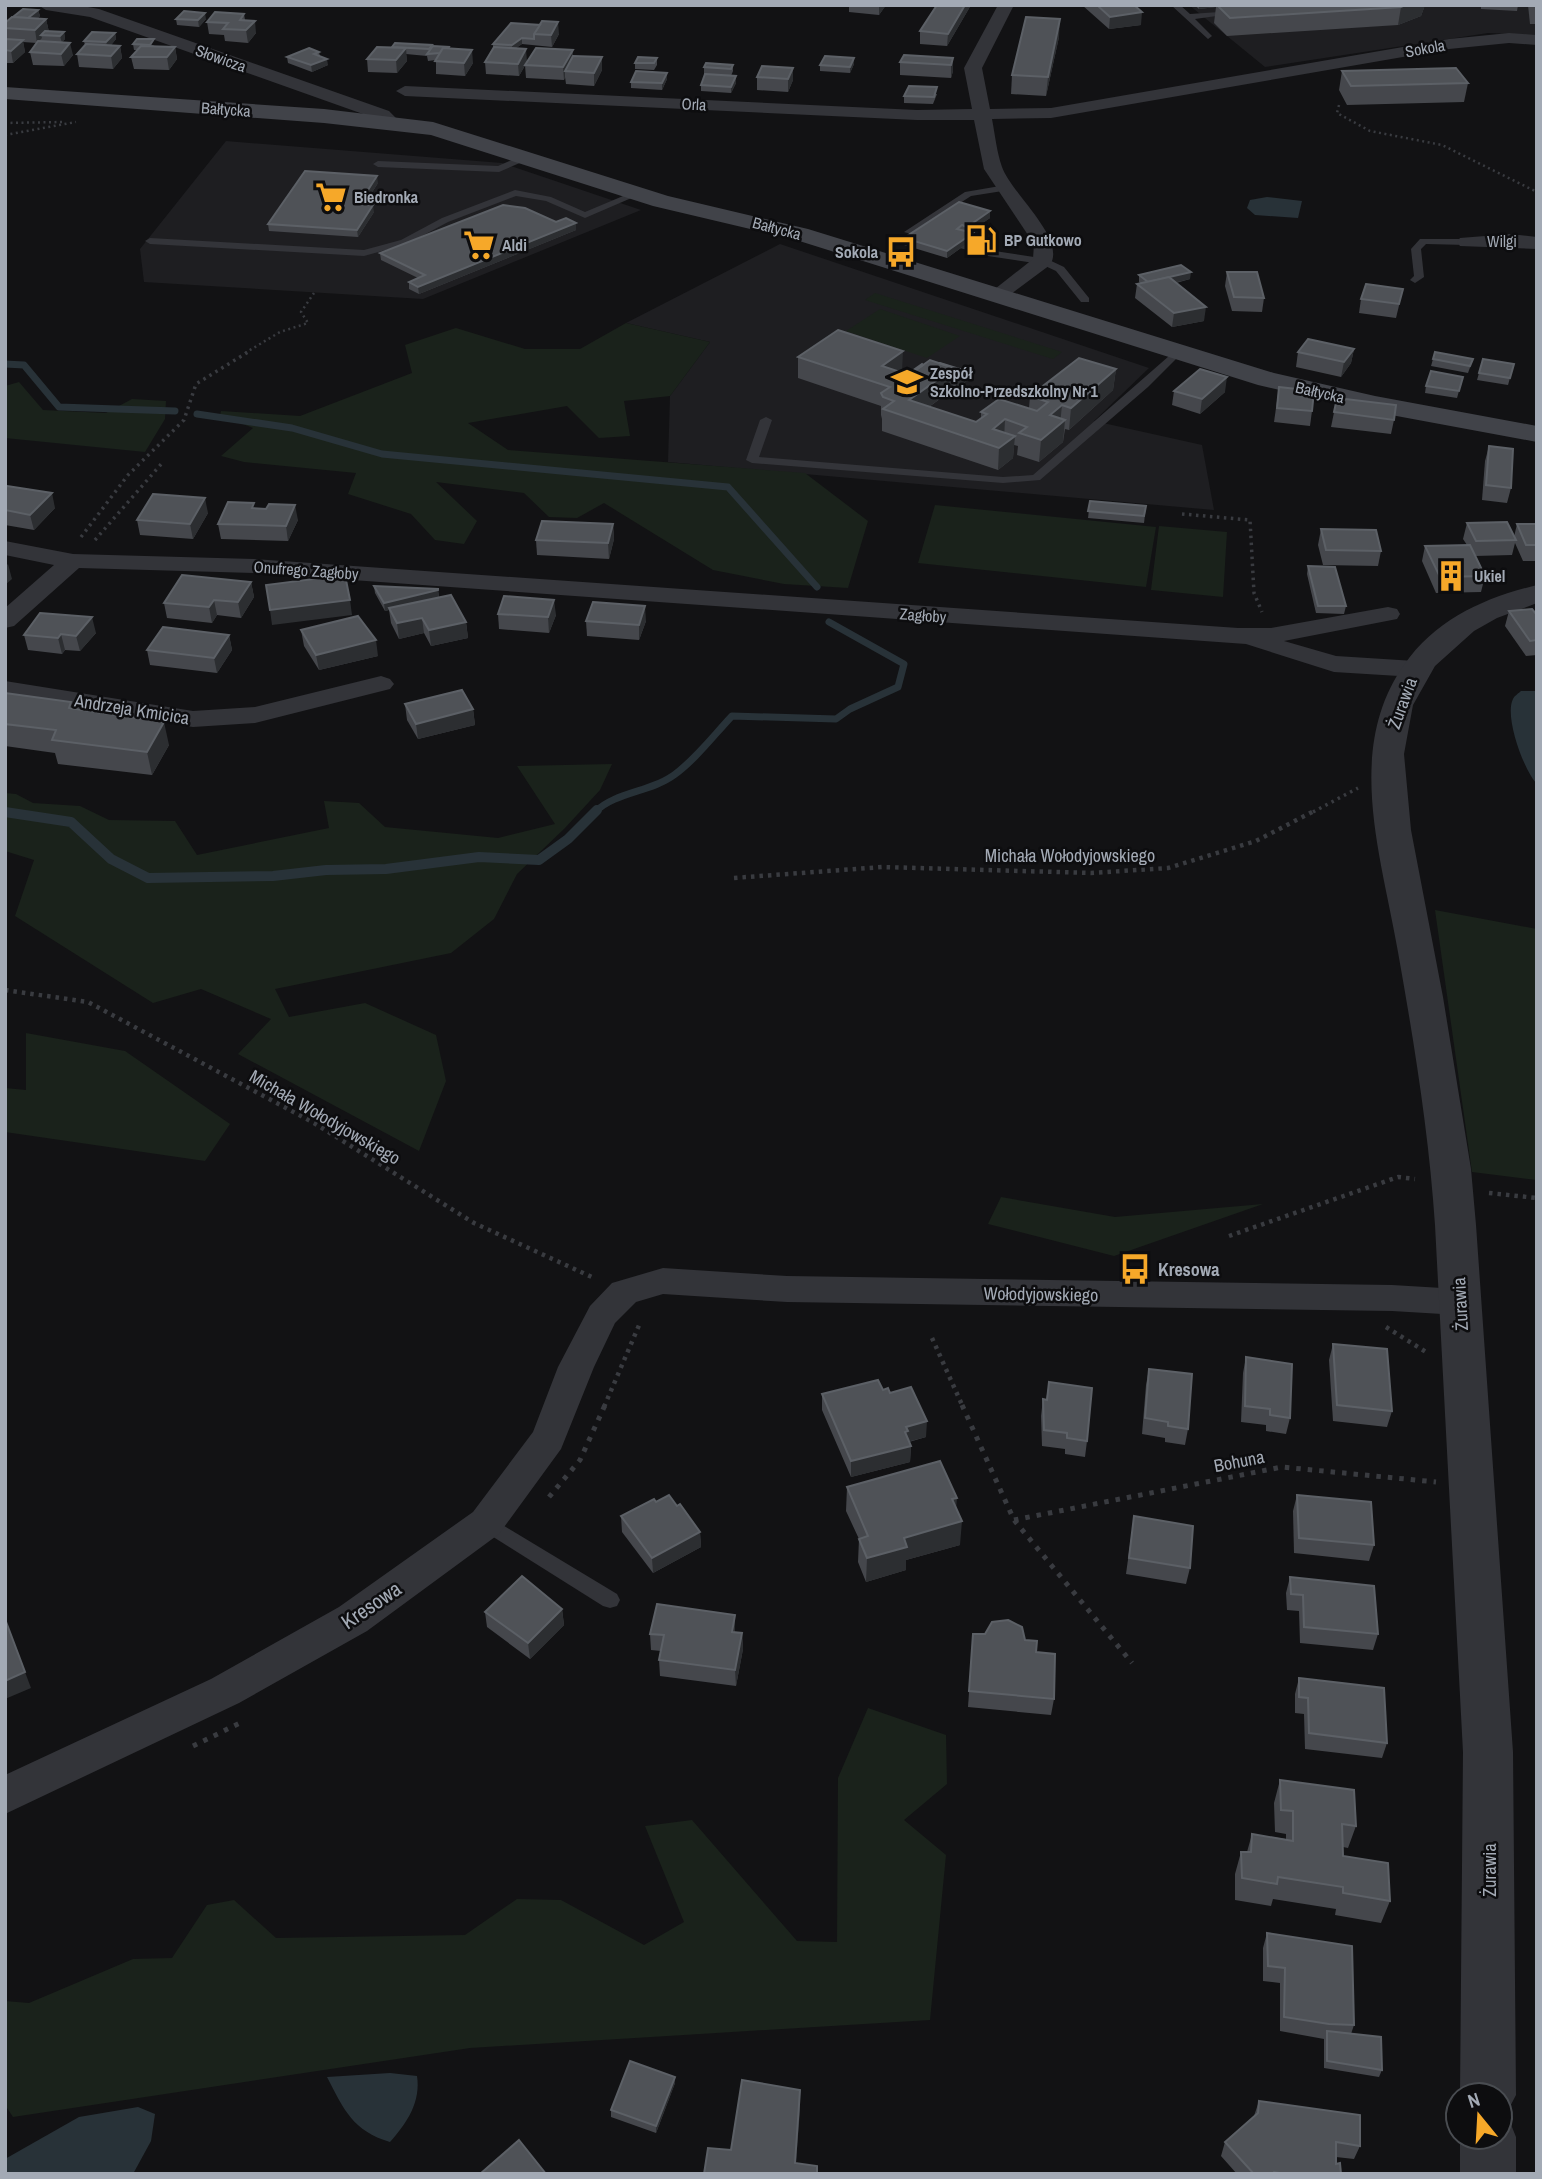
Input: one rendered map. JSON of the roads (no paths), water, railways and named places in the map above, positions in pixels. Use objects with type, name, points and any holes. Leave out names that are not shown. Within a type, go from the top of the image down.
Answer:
[{"type":"main road","name":"Bałtycka","points":[[5,93],[392,123],[451,133],[638,193],[800,234],[1177,352],[1322,393],[1537,434]]},
{"type":"street","name":"Słowicza","points":[[46,5],[106,17],[383,115],[392,123]]},
{"type":"street","points":[[996,296],[1043,261],[1044,244],[993,169],[973,68],[1006,5]]},
{"type":"street","name":"Sokola","points":[[983,113],[1051,113],[1449,44],[1509,38],[1537,40]]},
{"type":"street","name":"Orla","points":[[405,91],[903,114],[983,113]]},
{"type":"street","name":"Wilgi","points":[[1467,242],[1510,240],[1537,243]]},
{"type":"street","name":"Onufrego Zagłoby","points":[[5,548],[608,593]]},
{"type":"street","points":[[5,621],[80,555]]},
{"type":"street","name":"Zagłoby","points":[[608,593],[1238,636],[1271,636],[1388,614]]},
{"type":"street","name":"Żurawia","points":[[1488,2081],[1489,1794],[1484,1664],[1453,1185],[1425,1002],[1404,893],[1388,750],[1396,708],[1415,669],[1450,633],[1477,614],[1503,602],[1537,594]]},
{"type":"street","name":"Zagłoby","points":[[1238,636],[1334,664],[1415,669]]},
{"type":"street","name":"Andrzeja Kmicica","points":[[5,689],[192,719],[255,715],[381,684]]},
{"type":"street","name":"Wołodyjowskiego","points":[[624,1292],[663,1281],[787,1289],[1392,1298],[1460,1302]]},
{"type":"street","name":"Kresowa","points":[[5,1796],[248,1678],[499,1532],[548,1439],[576,1367],[602,1315],[624,1292]]},
{"type":"street","points":[[1488,2151],[1488,2174]]},
{"type":"lane","points":[[1175,5],[1208,36]]},
{"type":"lane","points":[[1188,17],[1244,12]]},
{"type":"lane","points":[[378,164],[499,169],[526,157]]},
{"type":"lane","points":[[1006,188],[968,194],[909,232],[988,253],[1043,261],[1060,269],[1086,300]]},
{"type":"lane","points":[[150,241],[364,253],[404,242],[446,220],[515,194],[548,200],[585,215],[638,193]]},
{"type":"lane","points":[[1415,280],[1419,277],[1416,249],[1423,241],[1467,242]]},
{"type":"lane","points":[[766,421],[752,460],[1003,480],[1036,478],[1144,385],[1177,352]]},
{"type":"lane","points":[[499,1532],[610,1600]]},
{"type":"waterway","points":[[5,364],[24,365],[59,407],[175,411]]},
{"type":"waterway","points":[[197,414],[292,428],[382,454],[728,487],[817,587]]},
{"type":"waterway","points":[[595,812],[613,800],[665,781],[674,775],[697,755],[732,716],[836,719],[850,709],[898,687],[904,664],[829,622]]},
{"type":"waterway","points":[[5,812],[71,822],[111,859],[148,878],[273,876],[326,870],[386,869],[479,857],[539,860],[568,839],[595,812]]},
{"type":"place","name":"Biedronka","points":[[331,197]]},
{"type":"place","name":"BP Gutkowo","points":[[981,240]]},
{"type":"place","name":"Aldi","points":[[479,245]]},
{"type":"place","name":"Sokola","points":[[901,252]]},
{"type":"place","name":"Zespół Szkolno-Przedszkolny Nr 1","points":[[907,382]]},
{"type":"place","name":"Ukiel","points":[[1451,576]]},
{"type":"place","name":"Kresowa","points":[[1135,1269]]}]
